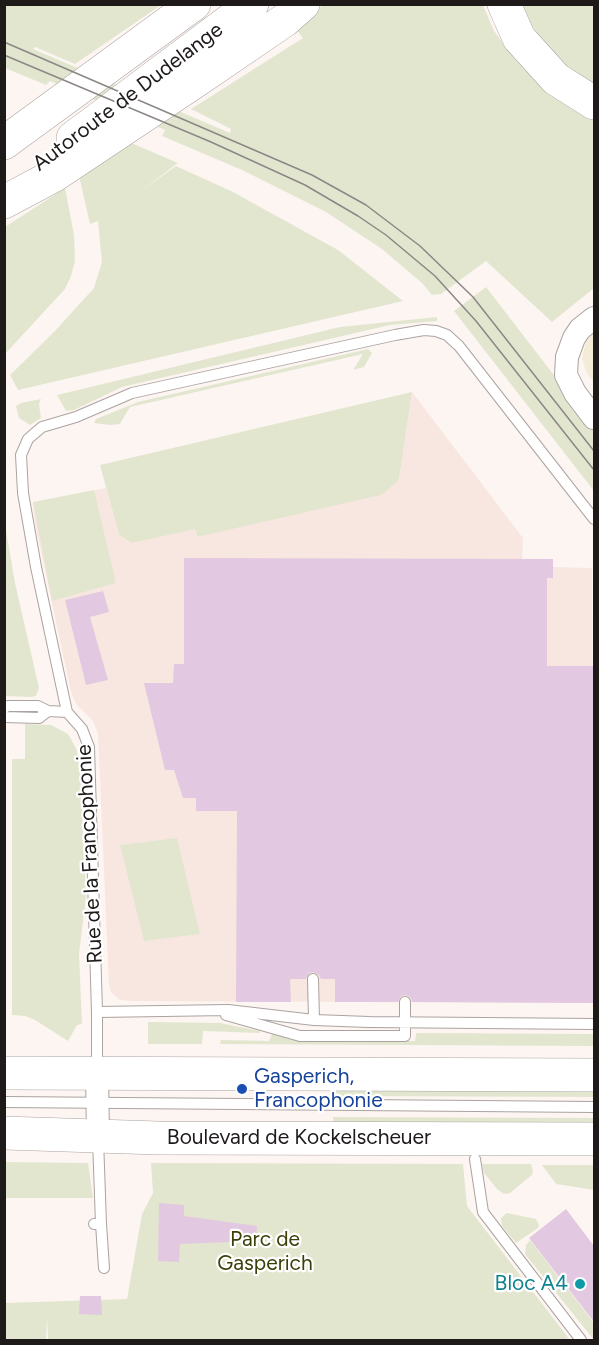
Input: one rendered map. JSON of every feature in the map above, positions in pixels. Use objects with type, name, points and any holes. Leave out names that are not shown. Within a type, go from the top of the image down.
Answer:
[{"type":"main road","name":"Autoroute de Dudelange","points":[[4,143],[194,4]]},
{"type":"main road","name":"Autoroute de Dudelange","points":[[4,189],[252,4]]},
{"type":"main road","points":[[4,202],[63,170],[285,20],[303,4]]},
{"type":"main road","points":[[504,4],[519,38],[556,79],[594,103]]},
{"type":"main road","name":"Boulevard de Kockelscheuer","points":[[4,1073],[98,1088],[594,1075]]},
{"type":"main road","name":"Boulevard de Kockelscheuer","points":[[4,1133],[98,1136],[594,1140]]},
{"type":"street","points":[[594,318],[580,329],[574,338],[567,357],[566,375],[575,393],[594,418]]},
{"type":"street","points":[[567,357],[594,392]]},
{"type":"street","name":"Rue de la Francophonie","points":[[98,1088],[98,1136]]},
{"type":"lane","name":"Rue de la Francophonie","points":[[98,1088],[88,747],[81,729],[67,712],[36,567],[23,493],[21,455],[28,439],[42,427],[76,417],[132,393],[395,335],[424,330],[436,331],[447,335],[459,346],[594,519]]},
{"type":"lane","points":[[4,708],[38,706],[48,711],[67,712]]},
{"type":"lane","points":[[4,717],[39,718],[48,711]]},
{"type":"lane","points":[[313,979],[314,1020]]},
{"type":"lane","points":[[208,1010],[300,1035],[405,1036],[405,1002]]},
{"type":"lane","points":[[97,1012],[228,1010],[314,1020],[594,1024]]},
{"type":"lane","name":"Boulevard de Kockelscheuer","points":[[4,1102],[98,1088],[594,1107]]},
{"type":"lane","points":[[98,1136],[98,1224],[104,1268]]},
{"type":"lane","points":[[475,1160],[483,1212],[581,1341]]},
{"type":"shaded area","points":[[594,331],[594,383],[586,372],[582,358],[586,342]]},
{"type":"shaded area","points":[[412,392],[523,538],[522,559],[553,559],[553,567],[592,568],[594,1003],[120,1000],[111,992],[109,986],[98,734],[93,721],[76,704],[71,692],[35,523],[33,503],[106,488],[119,535],[132,543],[195,528],[196,537],[399,480]]},
{"type":"green space","points":[[5,5],[161,5],[75,64],[35,47],[33,49],[230,133],[231,129],[191,109],[303,38],[294,27],[323,5],[483,5],[494,31],[517,62],[547,91],[594,117],[594,288],[552,322],[486,261],[441,294],[432,295],[422,283],[382,249],[326,212],[242,170],[162,136],[165,130],[50,81],[46,85],[5,68]]},
{"type":"green space","points":[[520,5],[594,5],[594,85],[559,62],[527,19]]},
{"type":"green space","points":[[129,142],[178,163],[142,190],[176,166],[233,192],[338,250],[403,301],[18,390],[10,375],[94,288],[102,262],[98,221],[90,224],[79,176]]},
{"type":"green space","points":[[65,188],[74,235],[75,261],[71,276],[65,289],[5,354],[5,227]]},
{"type":"green space","points":[[486,287],[594,427],[594,491],[454,311]]},
{"type":"green space","points":[[437,317],[437,321],[390,325],[122,387],[74,410],[66,411],[57,395],[340,327]]},
{"type":"green space","points":[[368,349],[372,353],[364,367],[353,370],[363,354],[130,407],[120,424],[94,423],[96,419],[138,402]]},
{"type":"green space","points":[[412,392],[399,480],[381,495],[197,537],[195,529],[132,543],[119,535],[100,465]]},
{"type":"green space","points":[[41,399],[39,404],[41,418],[30,425],[19,418],[16,406]]},
{"type":"green space","points":[[94,490],[116,583],[52,601],[33,502]]},
{"type":"green space","points":[[5,524],[15,583],[39,688],[36,696],[31,697],[5,696]]},
{"type":"green space","points":[[25,724],[51,725],[68,734],[77,750],[80,770],[86,896],[79,954],[82,1024],[77,1025],[68,1041],[35,1020],[12,1015],[12,759],[25,759]]},
{"type":"green space","points":[[177,838],[200,934],[144,941],[120,845]]},
{"type":"green space","points":[[148,1022],[220,1023],[260,1031],[260,1033],[203,1031],[202,1044],[148,1044]]},
{"type":"green space","points":[[416,1033],[594,1034],[594,1046],[220,1044],[221,1040],[269,1041],[272,1034],[299,1040],[415,1041]]},
{"type":"green space","points":[[333,1083],[594,1084],[594,1097],[334,1096]]},
{"type":"green space","points":[[333,1117],[594,1118],[594,1131],[334,1130]]},
{"type":"green space","points":[[5,1162],[88,1163],[93,1198],[5,1198]]},
{"type":"green space","name":"Parc de Gasperich","points":[[151,1163],[463,1164],[467,1206],[570,1340],[48,1340],[47,1317],[46,1340],[5,1340],[5,1303],[127,1299],[142,1214],[153,1193]]},
{"type":"green space","points":[[482,1164],[531,1164],[533,1171],[532,1175],[510,1193],[504,1194],[484,1173]]},
{"type":"green space","points":[[542,1165],[594,1165],[594,1190],[556,1184]]},
{"type":"green space","points":[[507,1213],[536,1219],[538,1228],[516,1243],[502,1226],[501,1218]]},
{"type":"green space","points":[[530,1240],[594,1323],[594,1340],[525,1254],[526,1245]]},
{"type":"building","points":[[184,558],[553,559],[553,578],[547,578],[547,666],[593,666],[594,1003],[412,1002],[411,998],[406,995],[401,996],[398,1002],[335,1002],[335,979],[321,979],[313,972],[309,973],[306,979],[290,979],[291,1002],[236,1002],[237,811],[196,811],[196,798],[183,798],[174,770],[165,770],[144,683],[173,683],[174,664],[184,664]]},
{"type":"building","points":[[103,591],[109,612],[90,617],[108,680],[86,685],[65,600]]},
{"type":"building","points":[[159,1203],[184,1205],[184,1216],[257,1226],[256,1241],[180,1244],[179,1262],[158,1261]]},
{"type":"building","name":"Bloc A4","points":[[566,1209],[594,1246],[594,1322],[529,1238]]},
{"type":"building","points":[[80,1296],[101,1296],[102,1315],[79,1314]]},
{"type":"tram line","points":[[4,42],[312,175],[366,205],[420,246],[473,297],[594,451]]},
{"type":"tram line","points":[[4,55],[211,142],[305,185],[386,235],[435,276],[476,321],[594,470]]},
{"type":"place","name":"Gasperich, Francophonie","points":[[242,1089]]},
{"type":"place","name":"Bloc A4","points":[[580,1284]]}]
